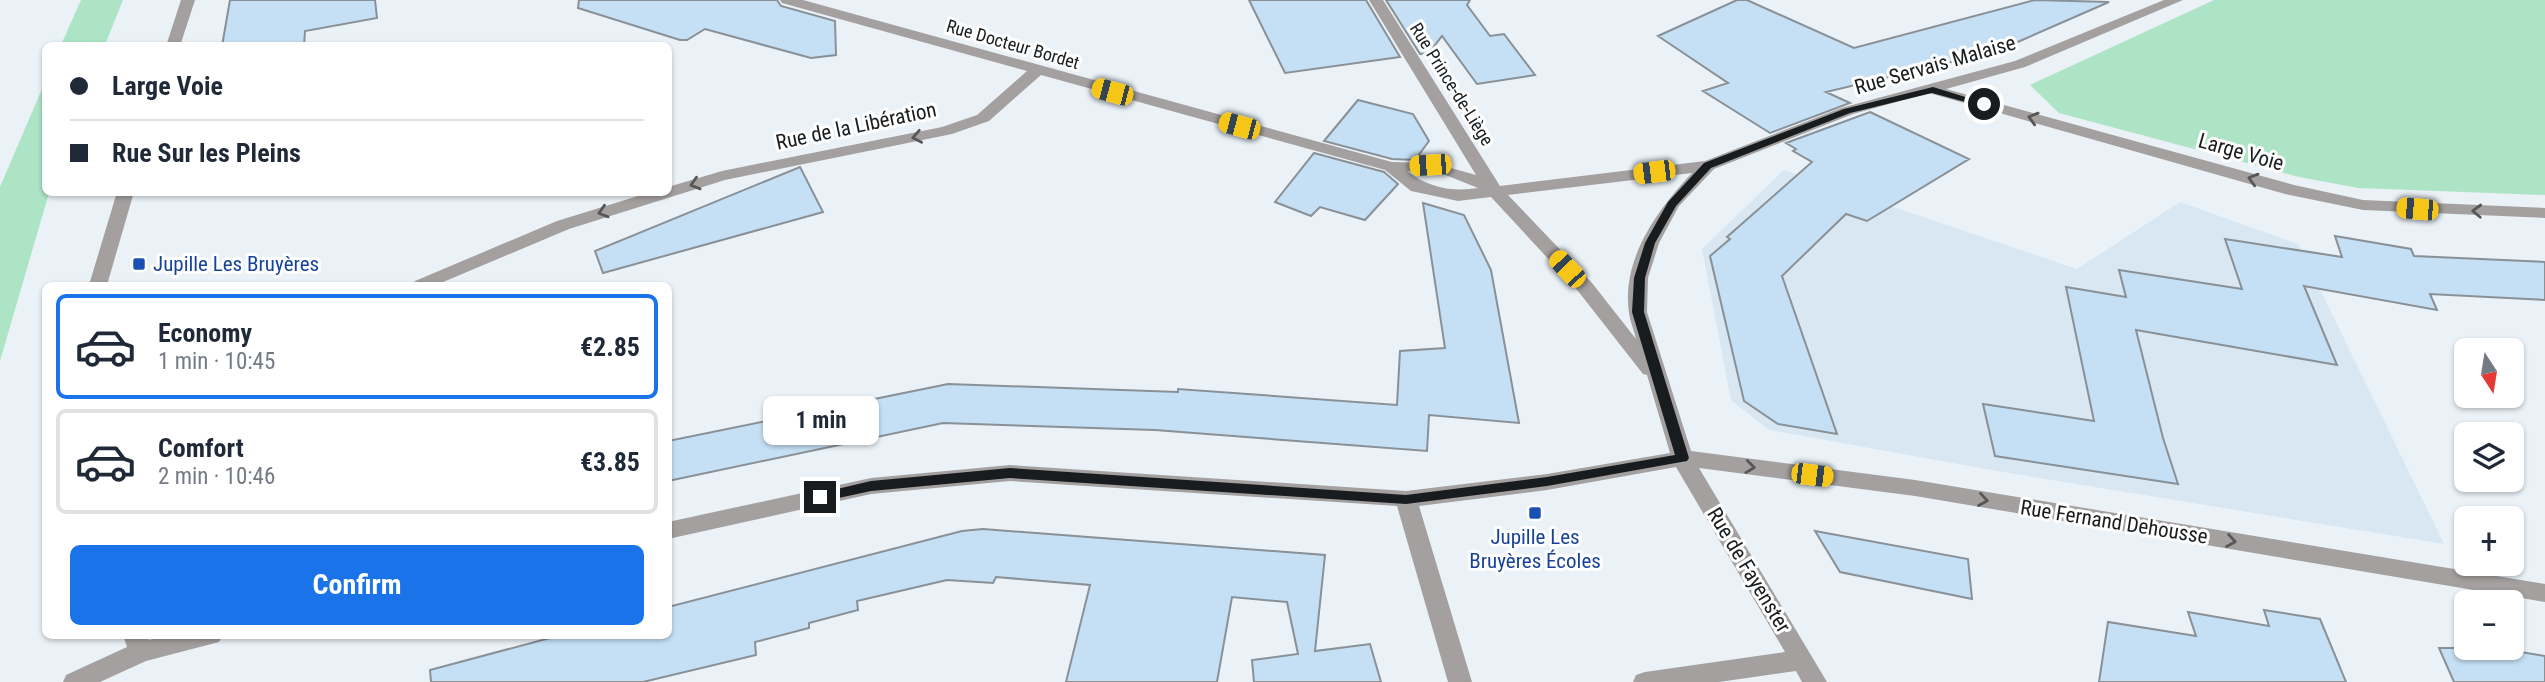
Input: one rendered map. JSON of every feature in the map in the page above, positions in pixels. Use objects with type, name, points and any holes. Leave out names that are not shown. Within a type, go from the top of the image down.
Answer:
[{"type":"street","points":[[174,42],[188,0]]},
{"type":"street","name":"Rue Docteur Bordet","points":[[786,0],[1391,167],[1430,165],[1462,173],[1494,190]]},
{"type":"street","name":"Rue Prince-de-Liège","points":[[1376,0],[1494,190]]},
{"type":"street","name":"Rue Servais Malaise","points":[[1494,190],[1707,166],[1847,111],[1933,90],[2020,64],[2176,0]]},
{"type":"street","name":"Rue de la Libération","points":[[672,191],[722,176],[946,131],[983,118],[1036,71]]},
{"type":"street","name":"Large Voie","points":[[1933,90],[2291,190],[2363,205],[2545,213]]},
{"type":"street","name":"Rue de Fayenster","points":[[1707,166],[1672,204],[1650,243],[1639,278],[1638,312],[1682,458],[1815,682]]},
{"type":"street","name":"Rue Docteur Bordet","points":[[1391,167],[1418,187],[1458,196],[1494,190]]},
{"type":"street","points":[[1494,190],[1585,287],[1656,377]]},
{"type":"street","points":[[99,282],[125,196]]},
{"type":"street","name":"Rue de la Libération","points":[[428,282],[563,225],[657,196]]},
{"type":"street","name":"Rue Fernand Dehousse","points":[[672,530],[871,486],[1010,473],[1406,499],[1547,482],[1682,458],[1915,488],[2545,593]]},
{"type":"street","points":[[1406,499],[1460,682]]},
{"type":"street","points":[[75,682],[138,644],[179,639]]},
{"type":"street","points":[[1644,682],[1802,660]]},
{"type":"shaded area","points":[[1784,170],[2077,269],[2180,202],[2298,244],[2444,544],[1997,471],[1769,430],[1731,400],[1702,249]]},
{"type":"green space","points":[[81,0],[123,0],[106,42],[62,42]]},
{"type":"green space","points":[[2214,0],[2545,0],[2545,195],[2358,188],[2299,177],[2059,113],[2030,85]]},
{"type":"green space","points":[[42,89],[42,196],[48,196],[0,361],[0,187]]},
{"type":"building","points":[[230,0],[375,0],[377,18],[305,31],[304,42],[223,42]]},
{"type":"building","points":[[579,0],[777,0],[781,6],[835,21],[836,55],[811,58],[705,29],[687,40],[680,40],[578,8]]},
{"type":"building","points":[[1249,0],[1366,0],[1400,57],[1285,73]]},
{"type":"building","points":[[1386,0],[1470,0],[1467,5],[1490,36],[1504,34],[1535,75],[1477,84],[1442,36],[1429,53],[1420,54]]},
{"type":"building","points":[[1737,0],[1747,0],[1854,48],[2035,0],[2109,2],[1997,51],[1826,92],[1850,103],[1770,133],[1703,91],[1728,83],[1658,36]]},
{"type":"building","points":[[1358,100],[1413,114],[1429,141],[1415,160],[1392,159],[1324,141]]},
{"type":"building","points":[[1870,112],[1969,159],[1867,221],[1846,214],[1782,276],[1837,434],[1778,424],[1744,401],[1710,256],[1730,239],[1727,237],[1812,162],[1793,151],[1796,149],[1786,143]]},
{"type":"building","points":[[1314,153],[1384,172],[1398,184],[1365,220],[1320,207],[1311,216],[1275,202]]},
{"type":"building","points":[[800,167],[823,212],[603,273],[595,251]]},
{"type":"building","points":[[1423,203],[1464,215],[1491,270],[1519,423],[1429,415],[1427,451],[1155,430],[943,423],[672,480],[672,440],[948,384],[1178,392],[1178,389],[1397,405],[1400,351],[1445,348]]},
{"type":"building","points":[[2335,236],[2411,249],[2414,256],[2545,262],[2545,300],[2430,294],[2437,310],[2304,286],[2337,365],[2136,330],[2163,438],[2178,484],[1995,456],[1983,404],[2094,421],[2066,287],[2126,297],[2119,270],[2242,289],[2225,239],[2342,257]]},
{"type":"building","points":[[983,529],[1325,555],[1315,651],[1370,644],[1381,682],[1254,682],[1252,660],[1298,654],[1287,602],[1232,597],[1217,682],[1066,682],[1090,585],[996,577],[993,583],[947,580],[857,601],[858,610],[809,623],[809,628],[755,642],[756,655],[643,682],[431,682],[430,670],[546,639],[672,639],[672,606],[962,531]]},
{"type":"building","points":[[1815,531],[1968,559],[1972,599],[1840,572]]},
{"type":"building","points":[[2264,610],[2320,619],[2346,682],[2099,682],[2108,622],[2196,636],[2188,612],[2269,626]]},
{"type":"building","points":[[2439,648],[2454,648],[2454,660],[2524,660],[2524,653],[2545,656],[2545,682],[2454,682]]},
{"type":"place","name":"Jupille Les Bruyères","points":[[139,264]]},
{"type":"place","name":"Jupille Les Bruyères Écoles","points":[[1535,513]]},
{"type":"route","points":[[820,497],[871,486],[1010,473],[1406,499],[1547,482],[1682,458],[1638,312],[1639,278],[1650,243],[1672,204],[1707,166],[1847,111],[1933,90],[1984,104]]}]
